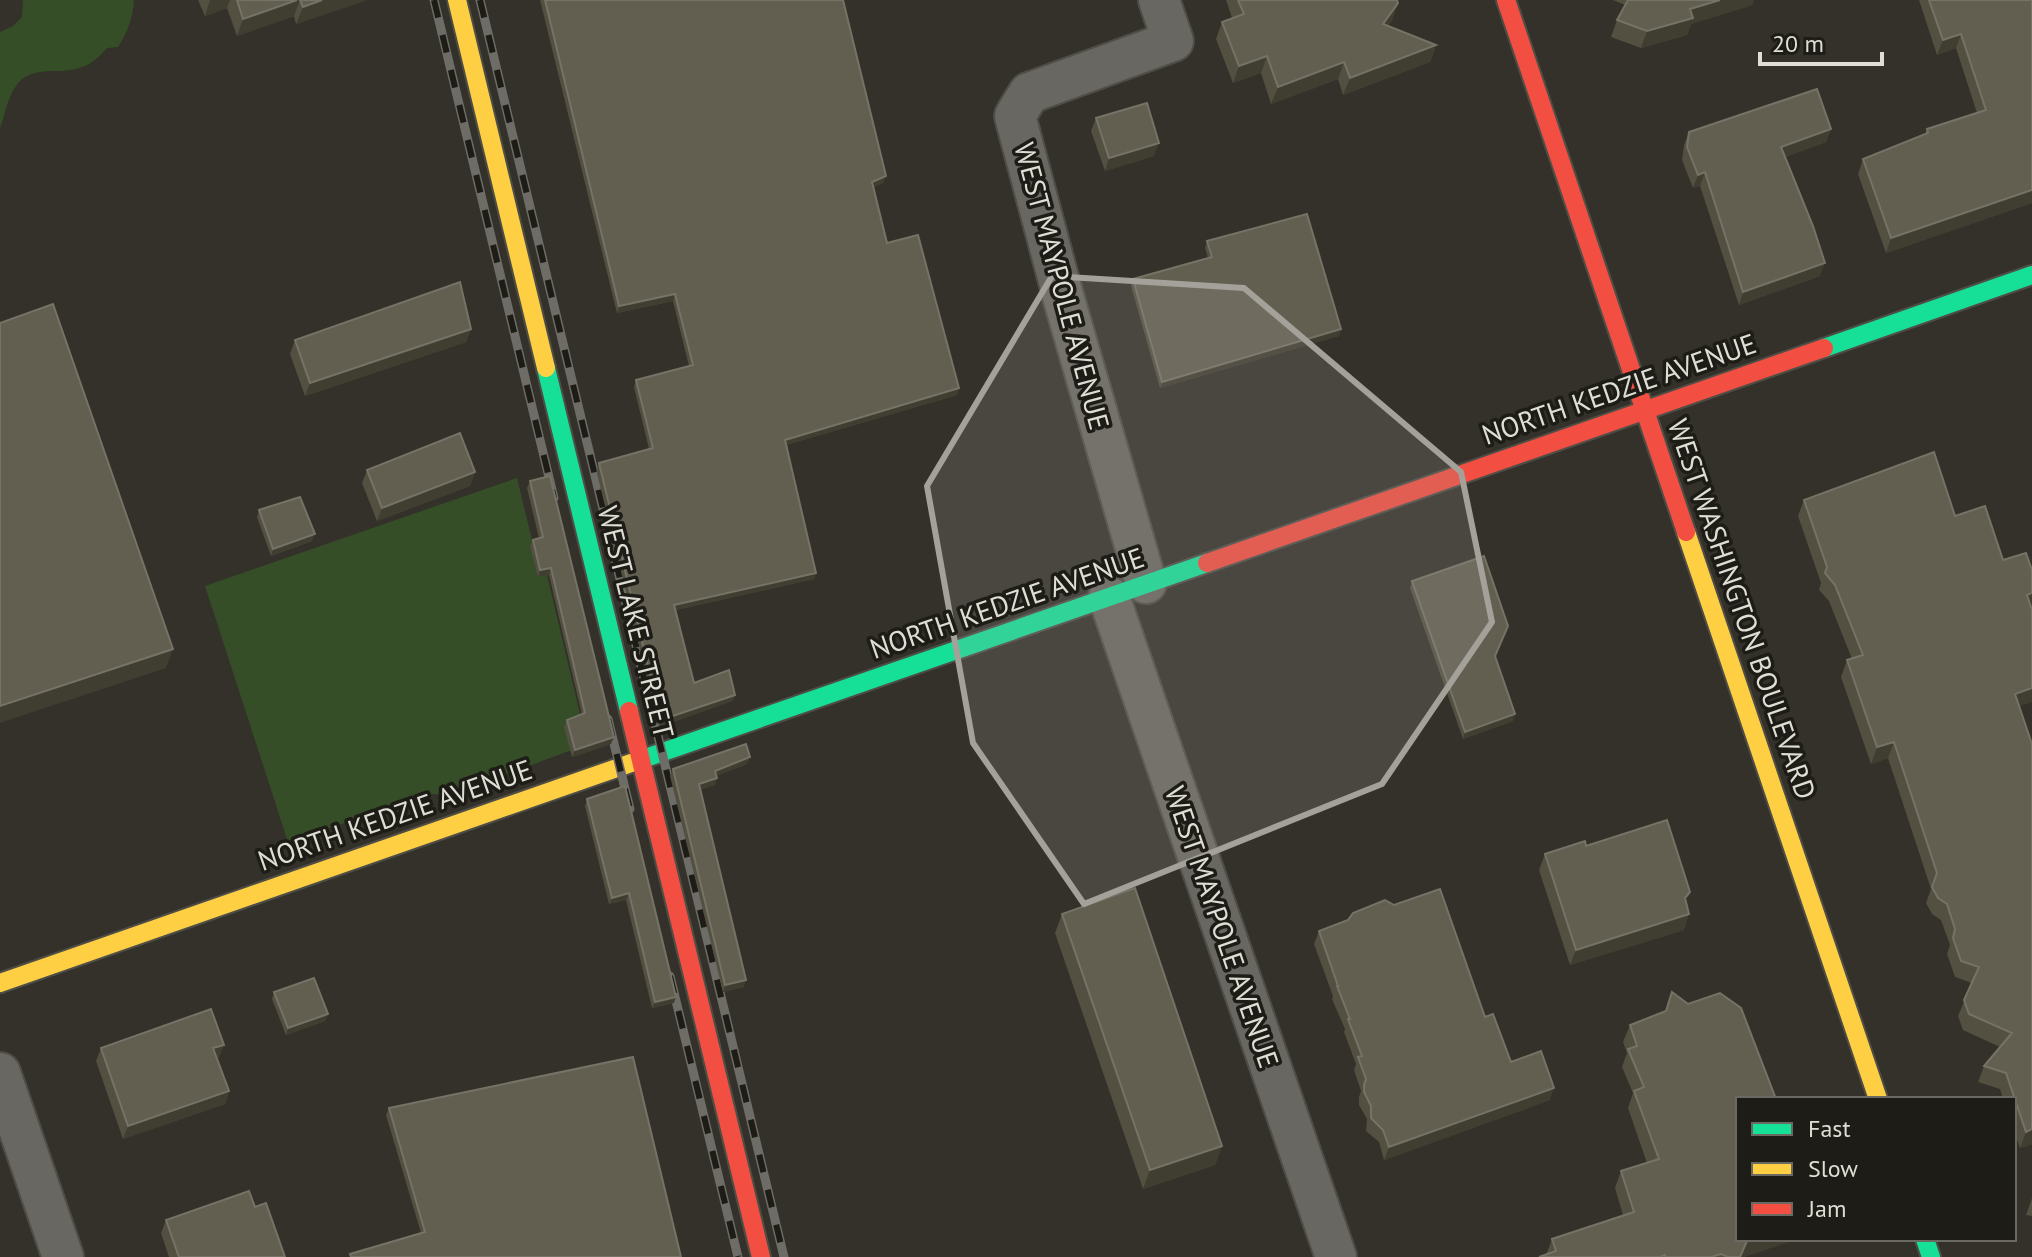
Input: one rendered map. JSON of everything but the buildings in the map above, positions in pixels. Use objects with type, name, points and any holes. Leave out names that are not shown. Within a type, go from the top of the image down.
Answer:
[{"type":"main road","name":"WEST LAKE STREET","points":[[457,0],[761,1257]]},
{"type":"main road","name":"WEST WASHINGTON BOULEVARD","points":[[1506,0],[1877,1097]]},
{"type":"main road","name":"NORTH KEDZIE AVENUE","points":[[0,983],[2032,275]]},
{"type":"street","name":"WEST MAYPOLE AVENUE","points":[[1146,583],[1015,116],[1029,93],[1173,41],[1159,0]]},
{"type":"street","name":"WEST MAYPOLE AVENUE","points":[[1109,597],[1336,1257]]},
{"type":"street","points":[[0,1073],[63,1257]]},
{"type":"highlighted area","points":[[1052,276],[1244,288],[1461,472],[1492,622],[1382,784],[1084,904],[973,743],[927,486]]},
{"type":"green space","points":[[23,0],[134,2],[129,25],[118,47],[107,48],[95,60],[80,68],[33,73],[21,80],[13,90],[0,128],[0,32],[22,17]]},
{"type":"green space","points":[[517,478],[533,544],[541,550],[586,739],[577,748],[451,795],[431,794],[288,842],[205,586]]},
{"type":"railway","points":[[434,0],[554,498]]},
{"type":"railway","points":[[480,0],[784,1257]]},
{"type":"railway","points":[[608,719],[630,809]]},
{"type":"railway","points":[[670,976],[738,1257]]},
{"type":"traffic: fast","points":[[1824,348],[2032,275]]},
{"type":"traffic: fast","points":[[546,368],[629,711]]},
{"type":"traffic: fast","points":[[637,761],[1207,563]]},
{"type":"traffic: fast","points":[[1926,1241],[1931,1257]]},
{"type":"traffic: slow","points":[[457,0],[546,368]]},
{"type":"traffic: slow","points":[[1686,532],[1877,1097]]},
{"type":"traffic: slow","points":[[0,983],[637,761]]},
{"type":"traffic: jam","points":[[1506,0],[1686,532]]},
{"type":"traffic: jam","points":[[1207,563],[1824,348]]},
{"type":"traffic: jam","points":[[629,711],[761,1257]]}]
